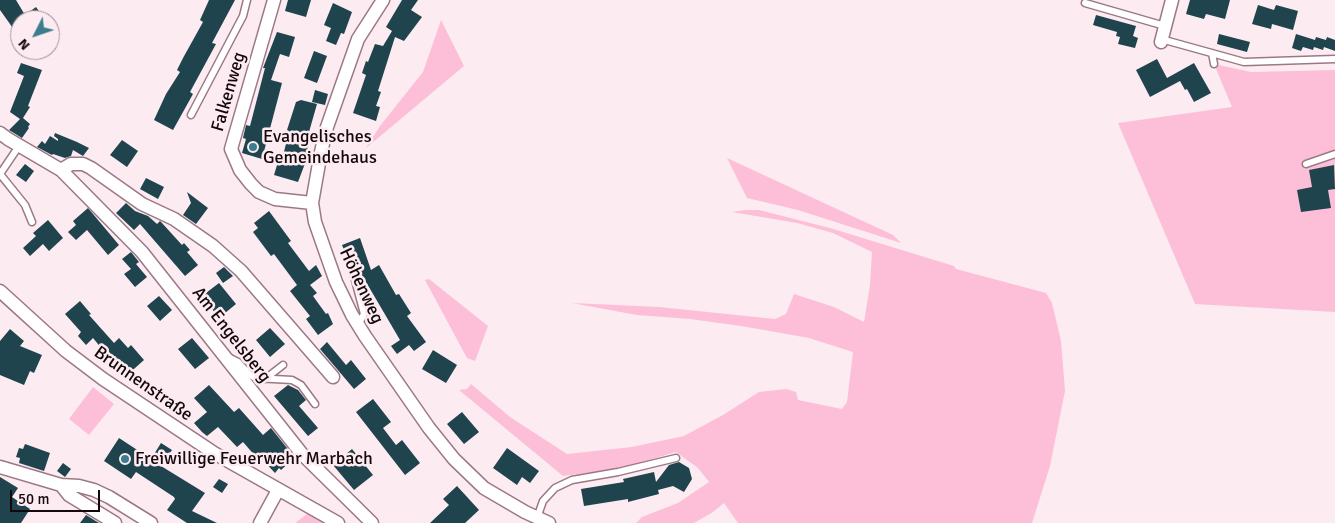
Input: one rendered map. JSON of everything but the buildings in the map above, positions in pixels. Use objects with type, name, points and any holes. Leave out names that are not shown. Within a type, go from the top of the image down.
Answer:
[{"type":"street","name":"Falkenweg","points":[[274,0],[231,149],[240,170],[259,192],[275,199],[312,203]]},
{"type":"street","name":"Höhenweg","points":[[383,0],[358,39],[327,127],[312,203],[314,222],[336,282],[358,325],[429,428],[454,459],[484,488],[525,512],[543,520]]},
{"type":"street","points":[[1161,41],[1172,0]]},
{"type":"street","name":"Am Engelsberg","points":[[0,133],[61,170],[142,252],[302,454],[372,523]]},
{"type":"street","points":[[61,170],[71,164],[83,164],[91,168],[142,204],[174,219],[213,246],[241,271],[333,376]]},
{"type":"street","name":"Brunnenstraße","points":[[0,291],[66,351],[102,379],[214,453],[278,490]]},
{"type":"street","points":[[0,467],[61,485],[79,486],[94,490],[151,523]]},
{"type":"street","points":[[61,485],[70,495],[115,523]]},
{"type":"street","points":[[260,523],[278,490],[338,523]]},
{"type":"lane","points":[[191,115],[243,16],[248,0]]},
{"type":"lane","points":[[1085,3],[1165,26]]},
{"type":"lane","points":[[1161,41],[1244,62],[1335,59]]},
{"type":"lane","points":[[1212,54],[1214,64]]},
{"type":"lane","points":[[19,146],[0,174],[25,205],[32,222]]},
{"type":"lane","points":[[1306,164],[1335,154]]},
{"type":"lane","points":[[354,276],[364,314],[358,325]]},
{"type":"lane","points":[[224,356],[238,362],[255,378],[292,380],[301,385],[315,404]]},
{"type":"lane","points":[[266,380],[283,365]]},
{"type":"lane","points":[[543,520],[543,501],[555,488],[572,480],[618,472],[676,458]]},
{"type":"shaded area","points":[[441,20],[464,66],[366,148],[380,126],[423,72]]},
{"type":"shaded area","points":[[1214,64],[1251,72],[1335,70],[1335,312],[1195,304],[1118,123],[1232,107]]},
{"type":"shaded area","points":[[727,158],[893,235],[901,243],[798,210],[747,198]]},
{"type":"shaded area","points":[[759,210],[830,228],[954,266],[956,269],[1046,293],[1052,303],[1061,341],[1065,391],[1050,466],[1032,523],[738,523],[724,503],[694,523],[636,523],[642,517],[678,503],[709,482],[698,468],[676,452],[619,469],[563,476],[459,390],[467,389],[471,384],[510,417],[567,454],[632,447],[684,436],[723,415],[759,392],[786,389],[796,392],[798,400],[842,409],[847,402],[853,352],[809,338],[741,326],[690,319],[637,315],[572,303],[659,307],[775,319],[786,314],[794,294],[834,307],[864,322],[870,285],[872,252],[833,233],[797,223],[732,212]]},
{"type":"shaded area","points":[[429,279],[488,326],[475,361],[467,358],[425,280]]},
{"type":"shaded area","points":[[93,387],[114,404],[89,435],[69,419]]},
{"type":"shaded area","points":[[307,514],[323,523],[295,523]]},
{"type":"place","name":"Evangelisches Gemeindehaus","points":[[253,147]]},
{"type":"place","name":"Freiwillige Feuerwehr Marbach","points":[[125,459]]}]
